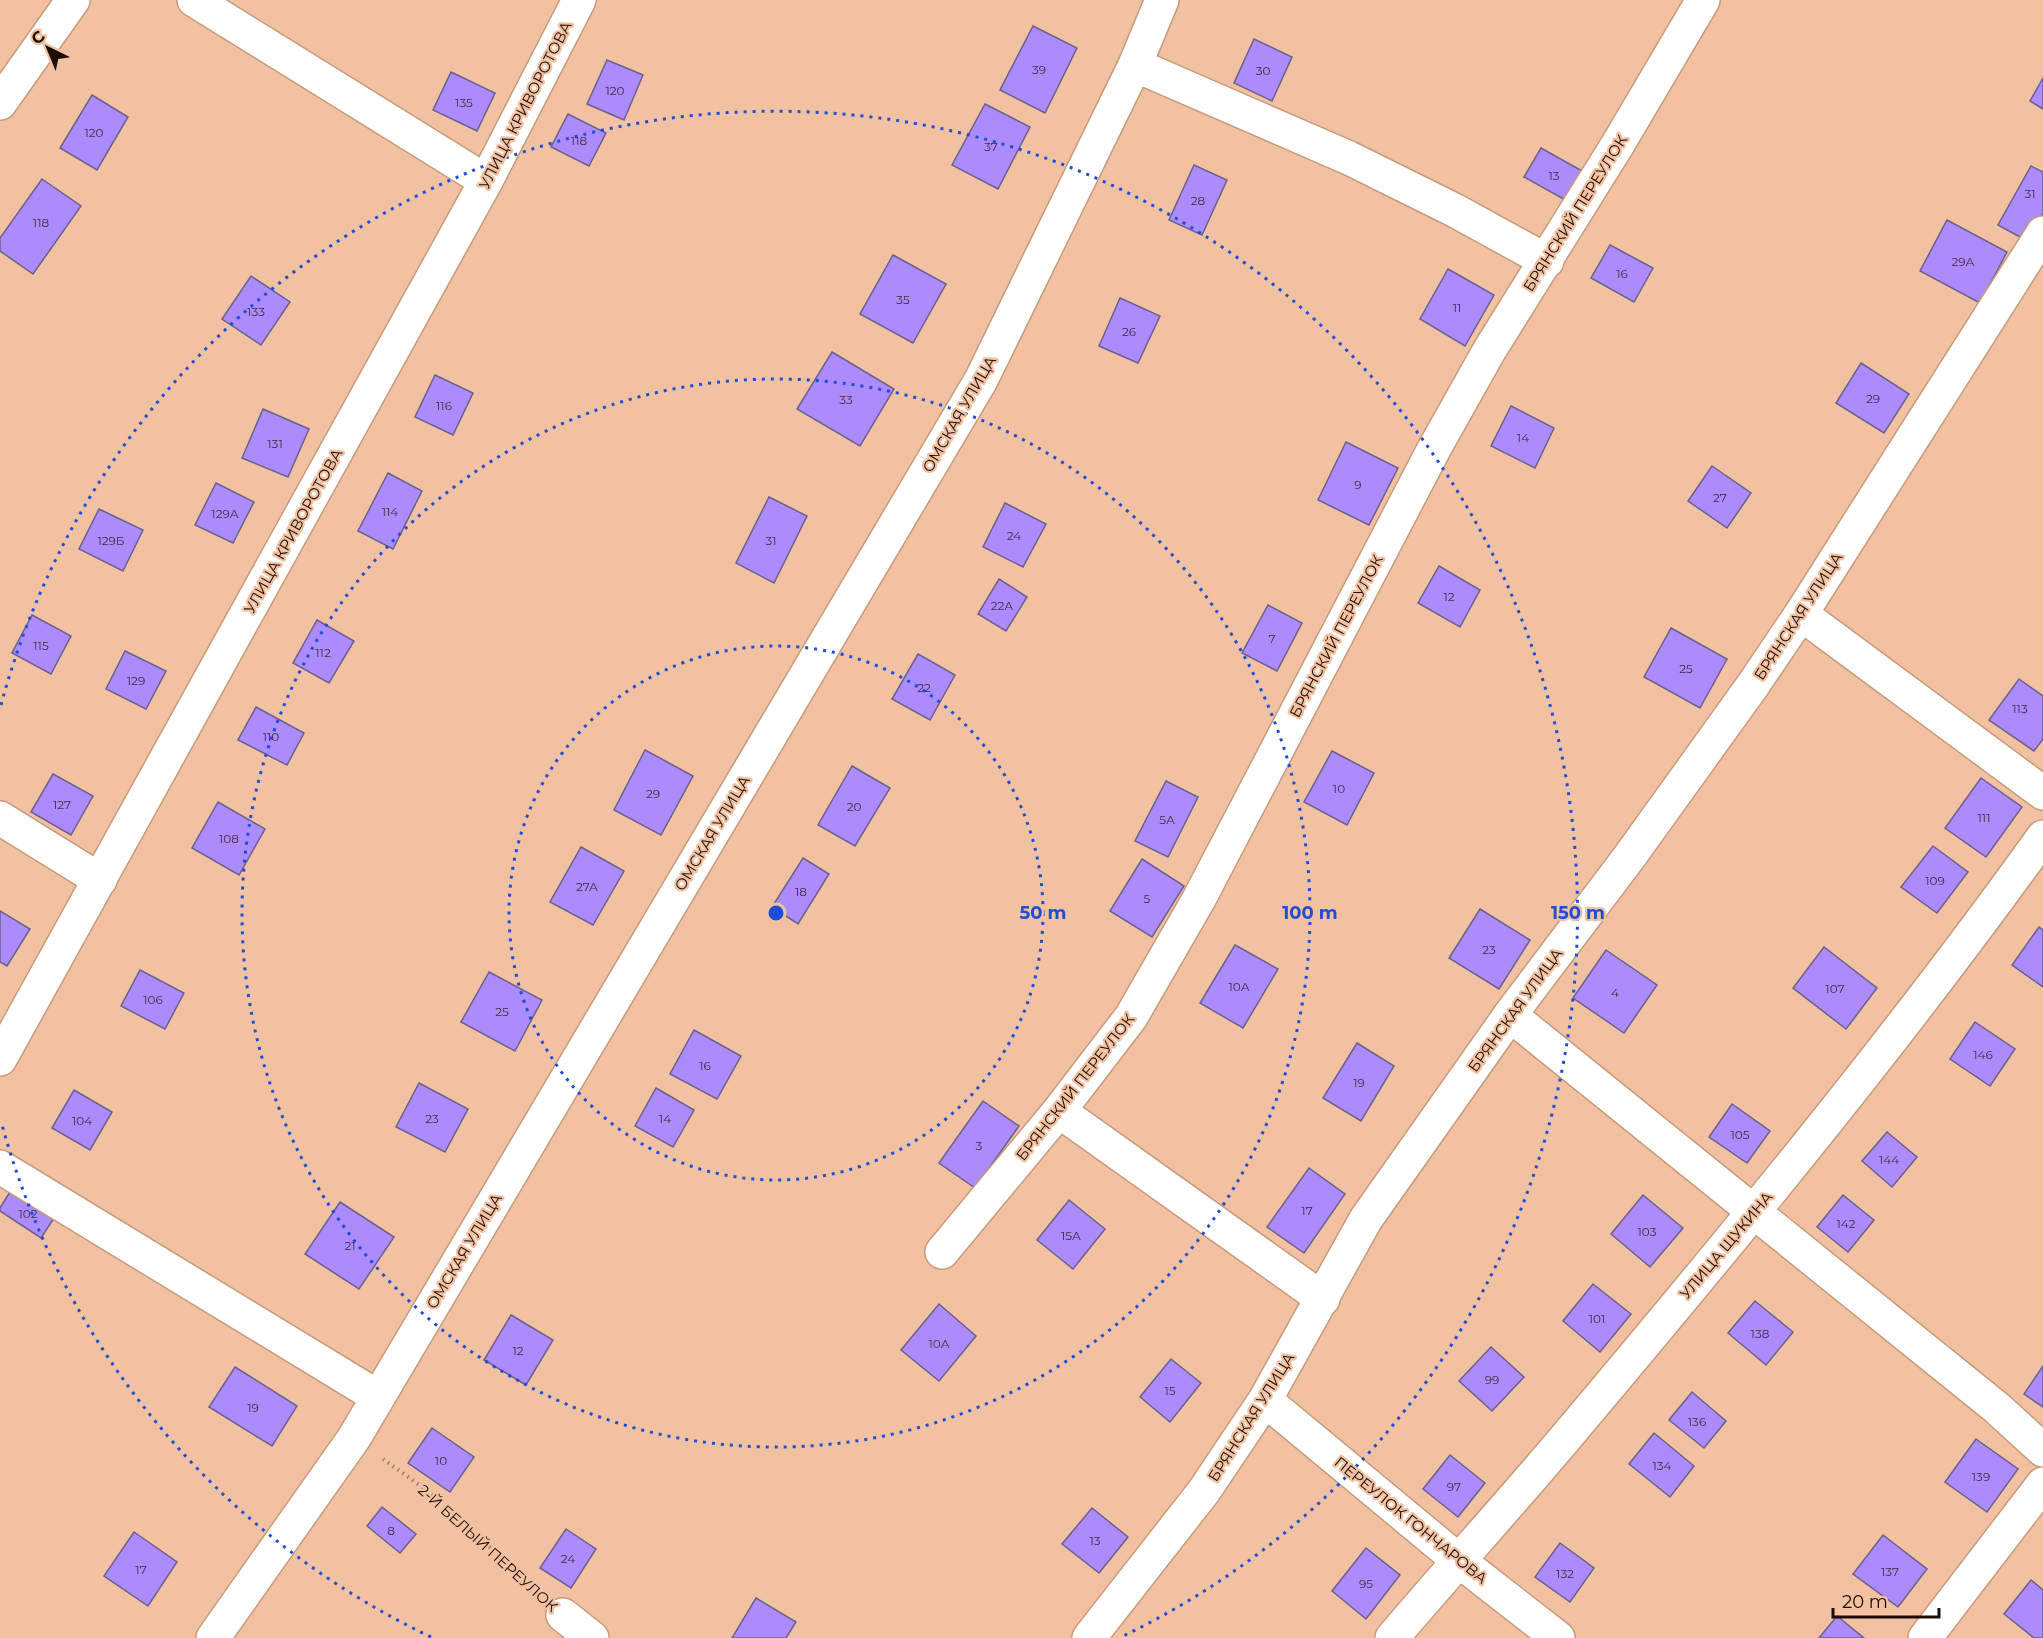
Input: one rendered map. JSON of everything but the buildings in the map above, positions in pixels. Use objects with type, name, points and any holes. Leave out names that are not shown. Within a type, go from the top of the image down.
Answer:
[{"type":"street","points":[[0,103],[73,0]]},
{"type":"street","points":[[194,0],[486,181]]},
{"type":"street","name":"УЛИЦА КРИВОРОТОВА","points":[[0,1059],[486,181],[579,0]]},
{"type":"street","name":"ОМСКАЯ УЛИЦА","points":[[213,1638],[354,1438],[981,380],[1135,65],[1162,0]]},
{"type":"street","name":"БРЯНСКИЙ ПЕРЕУЛОК","points":[[942,1252],[1059,1111],[1131,1017],[1199,899],[1434,449],[1489,351],[1547,261],[1703,0]]},
{"type":"street","points":[[1135,65],[1349,158],[1456,211],[1547,261]]},
{"type":"street","name":"БРЯНСКАЯ УЛИЦА","points":[[1089,1638],[1204,1491],[1264,1400],[1323,1299],[1366,1219],[1510,1015],[1658,818],[1753,685],[1801,614],[2043,233]]},
{"type":"street","points":[[1801,614],[2043,793]]},
{"type":"street","points":[[0,818],[100,880]]},
{"type":"street","name":"УЛИЦА ЩУКИНА","points":[[1392,1638],[1560,1444],[1755,1212],[1968,941],[2043,837]]},
{"type":"street","points":[[1510,1015],[1997,1408],[2043,1450]]},
{"type":"street","points":[[1059,1111],[1323,1299]]},
{"type":"street","points":[[0,1167],[378,1397]]},
{"type":"street","name":"ПЕРЕУЛОК ГОНЧАРОВА","points":[[1264,1400],[1458,1560],[1558,1638]]},
{"type":"street","points":[[1924,1638],[2043,1484]]},
{"type":"street","name":"2-Й БЕЛЫЙ ПЕРЕУЛОК","points":[[563,1615],[592,1638]]},
{"type":"path","name":"2-Й БЕЛЫЙ ПЕРЕУЛОК","points":[[354,1438],[429,1492],[563,1615]]}]
